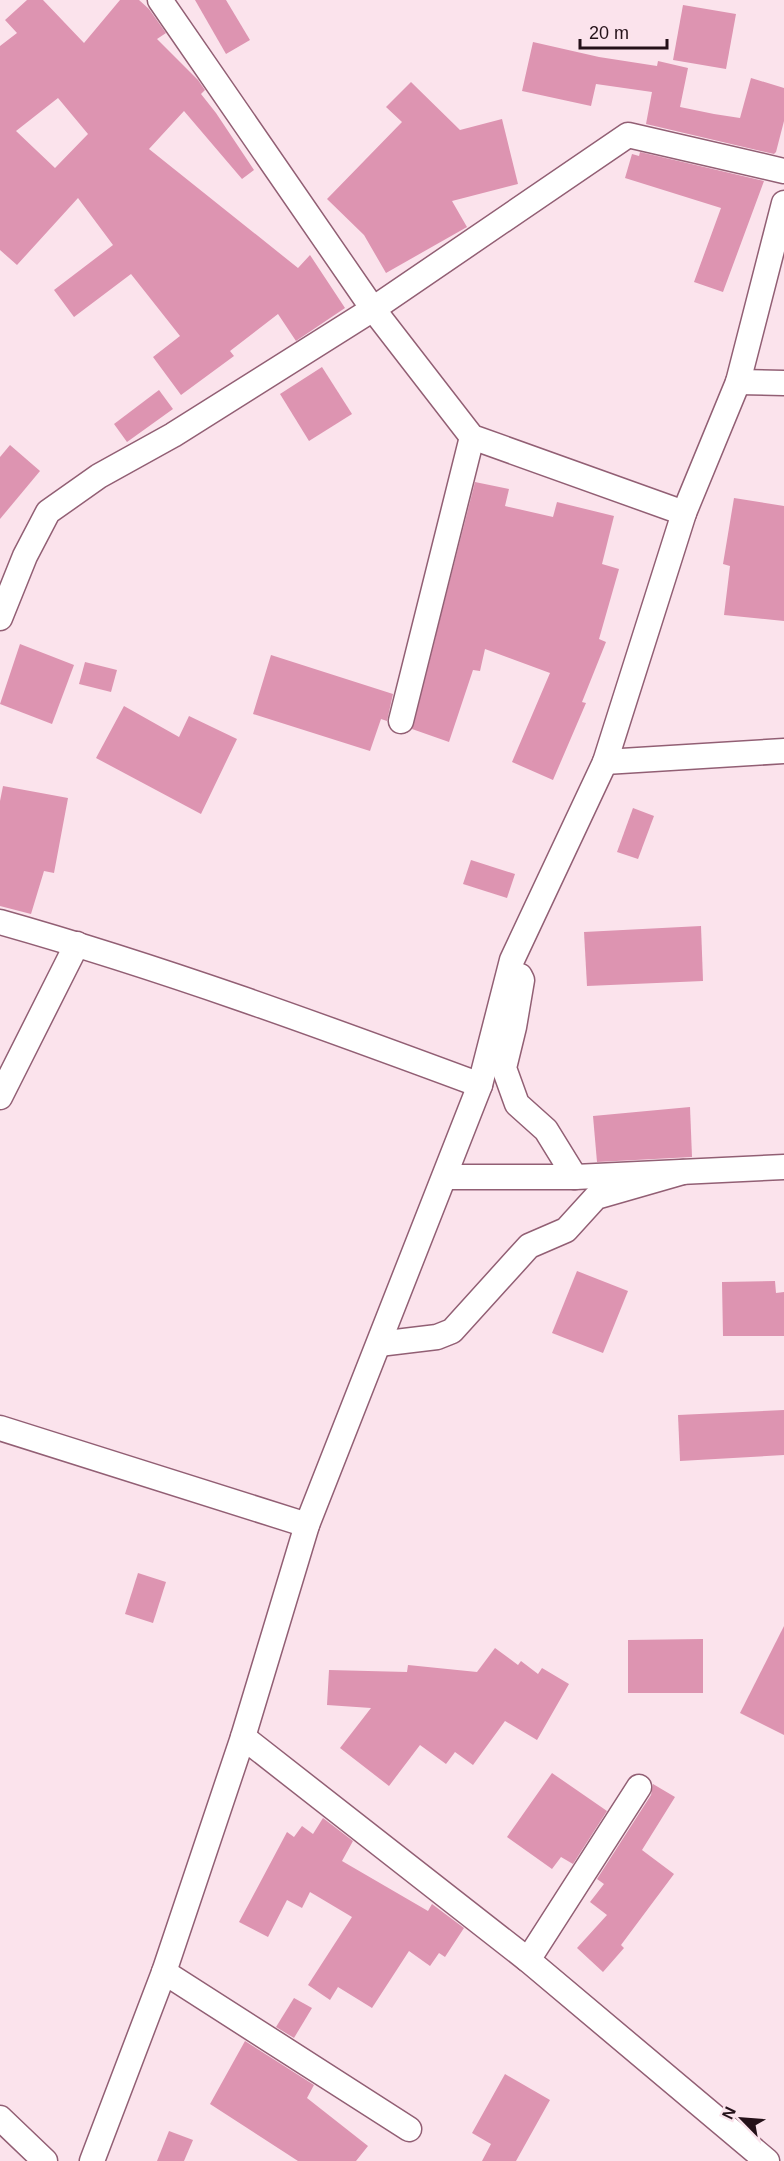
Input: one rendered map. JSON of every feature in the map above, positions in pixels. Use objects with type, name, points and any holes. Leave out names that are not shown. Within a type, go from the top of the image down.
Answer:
[{"type":"street","points":[[160,0],[373,309],[472,437],[684,513]]},
{"type":"street","points":[[0,618],[25,556],[48,512],[99,476],[173,435],[373,309],[628,135],[784,171]]},
{"type":"street","points":[[92,2161],[164,1972],[243,1737],[307,1526],[480,1085],[512,960],[604,762],[684,513],[738,382],[784,203]]},
{"type":"street","points":[[738,382],[784,383]]},
{"type":"street","points":[[401,720],[472,437]]},
{"type":"street","points":[[604,762],[784,751]]},
{"type":"street","points":[[0,922],[240,996],[480,1085]]},
{"type":"street","points":[[0,1097],[76,944]]},
{"type":"street","points":[[512,960],[522,980],[504,1068],[517,1104],[546,1130],[575,1177]]},
{"type":"street","points":[[445,1177],[575,1177],[784,1167]]},
{"type":"street","points":[[379,1344],[437,1336],[452,1331],[529,1246],[566,1230],[596,1197],[683,1172]]},
{"type":"street","points":[[0,1428],[307,1526]]},
{"type":"street","points":[[243,1737],[528,1960],[767,2161]]},
{"type":"street","points":[[528,1960],[639,1787]]},
{"type":"street","points":[[164,1972],[410,2129]]},
{"type":"street","points":[[0,2118],[45,2161]]},
{"type":"building","points":[[27,0],[43,0],[84,43],[120,0],[139,0],[149,9],[166,33],[157,39],[198,80],[205,90],[201,94],[254,170],[242,179],[184,111],[149,149],[298,268],[310,255],[345,308],[296,341],[278,314],[230,351],[234,356],[181,395],[153,357],[180,336],[131,274],[74,317],[54,290],[113,245],[78,198],[17,265],[0,250],[0,46],[17,33],[5,20]],"holes":[[[58,98],[88,134],[55,168],[16,131]]]},
{"type":"building","points":[[195,0],[226,0],[250,40],[226,54]]},
{"type":"building","points":[[683,5],[736,14],[726,69],[673,60]]},
{"type":"building","points":[[533,42],[599,57],[657,66],[658,61],[688,68],[680,107],[714,114],[740,118],[751,78],[784,88],[784,121],[776,152],[774,154],[646,124],[652,92],[596,84],[591,106],[522,91]]},
{"type":"building","points":[[411,82],[460,130],[502,119],[518,184],[452,201],[467,227],[386,273],[364,235],[327,199],[402,122],[386,107]]},
{"type":"building","points":[[640,152],[764,181],[723,292],[694,282],[721,208],[625,178],[632,154],[639,156]]},
{"type":"building","points":[[322,367],[352,414],[309,441],[280,394]]},
{"type":"building","points":[[159,390],[173,409],[127,442],[114,424]]},
{"type":"building","points":[[10,445],[40,471],[0,519],[0,457]]},
{"type":"building","points":[[475,482],[509,489],[505,506],[553,517],[557,502],[614,516],[602,564],[619,569],[599,639],[606,642],[582,702],[586,703],[553,780],[512,762],[550,673],[485,649],[480,671],[473,670],[449,742],[412,729]]},
{"type":"building","points":[[734,498],[784,506],[784,621],[724,615],[730,566],[723,564]]},
{"type":"building","points":[[20,644],[74,665],[52,724],[0,704]]},
{"type":"building","points":[[271,655],[393,694],[387,721],[381,719],[370,751],[253,714]]},
{"type":"building","points":[[85,662],[117,670],[111,692],[79,684]]},
{"type":"building","points":[[124,706],[179,737],[189,716],[237,739],[201,814],[96,758]]},
{"type":"building","points":[[3,786],[68,798],[54,873],[44,871],[31,914],[0,906],[0,801]]},
{"type":"building","points":[[633,808],[654,816],[638,859],[617,852]]},
{"type":"building","points":[[471,860],[515,874],[507,898],[463,884]]},
{"type":"building","points":[[701,926],[703,981],[587,986],[584,932]]},
{"type":"building","points":[[690,1107],[692,1157],[597,1162],[593,1116]]},
{"type":"building","points":[[577,1271],[628,1291],[603,1353],[552,1333]]},
{"type":"building","points":[[775,1281],[776,1293],[784,1292],[784,1336],[723,1336],[722,1282]]},
{"type":"building","points":[[784,1410],[784,1455],[680,1461],[678,1415]]},
{"type":"building","points":[[138,1573],[166,1582],[153,1623],[125,1614]]},
{"type":"building","points":[[784,1626],[784,1735],[740,1713]]},
{"type":"building","points":[[703,1639],[703,1693],[628,1693],[628,1640]]},
{"type":"building","points":[[495,1648],[518,1665],[521,1661],[538,1674],[542,1668],[569,1684],[537,1740],[505,1721],[473,1765],[455,1752],[446,1764],[420,1745],[389,1786],[340,1748],[371,1708],[327,1705],[329,1670],[407,1672],[408,1665],[477,1672]]},
{"type":"building","points":[[552,1773],[607,1811],[573,1864],[561,1857],[552,1869],[507,1837]]},
{"type":"building","points":[[653,1784],[675,1797],[642,1850],[674,1874],[621,1945],[624,1948],[603,1972],[577,1948],[607,1915],[590,1902],[604,1884],[597,1879],[651,1795]]},
{"type":"building","points":[[323,1818],[353,1841],[342,1861],[428,1911],[432,1904],[464,1928],[445,1957],[439,1953],[430,1966],[409,1951],[372,2008],[338,1987],[330,2000],[308,1985],[352,1917],[310,1892],[302,1908],[287,1900],[268,1937],[239,1922],[287,1832],[294,1837],[302,1826],[313,1834]]},
{"type":"building","points":[[294,1998],[312,2008],[294,2038],[276,2027]]},
{"type":"building","points":[[245,2041],[314,2085],[307,2098],[368,2146],[356,2161],[298,2161],[210,2104]]},
{"type":"building","points":[[505,2074],[550,2100],[516,2161],[482,2161],[491,2144],[472,2133]]},
{"type":"building","points":[[169,2131],[193,2140],[184,2161],[157,2161]]}]
